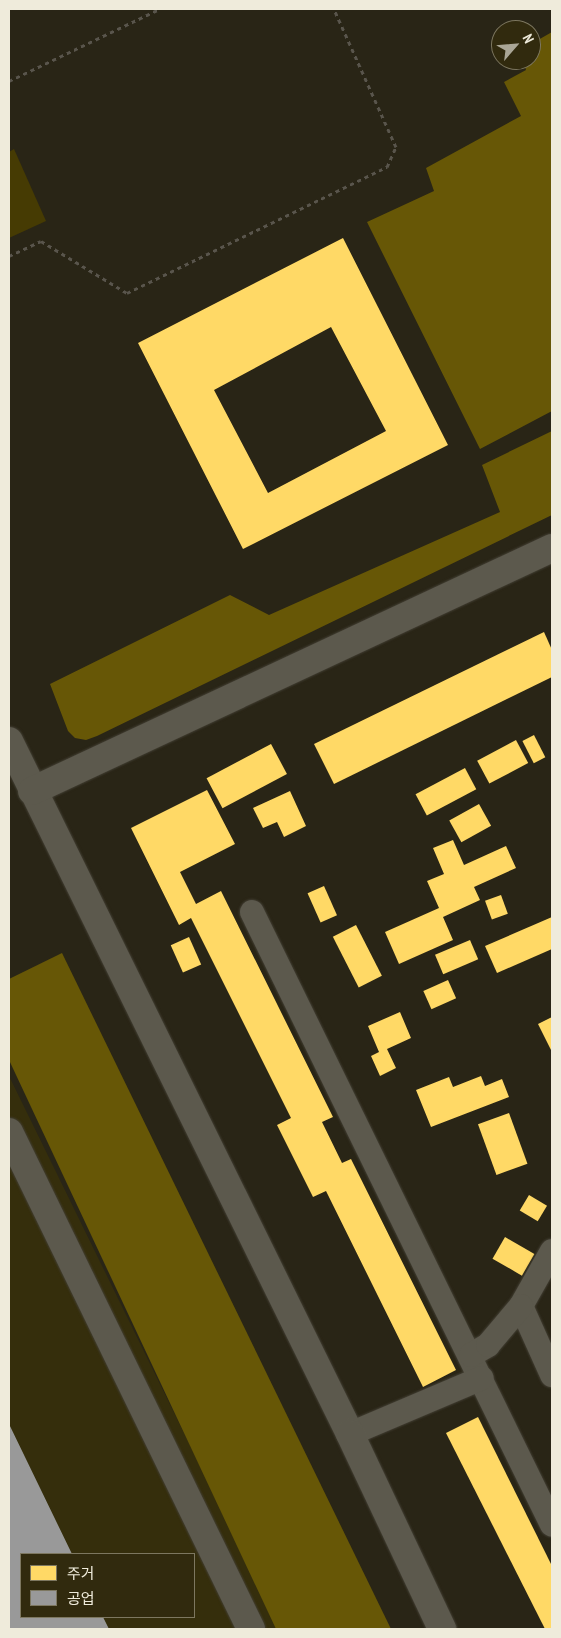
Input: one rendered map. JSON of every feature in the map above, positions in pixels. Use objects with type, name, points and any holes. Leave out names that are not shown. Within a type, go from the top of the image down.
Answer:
[{"type":"street","points":[[32,791],[552,548]]},
{"type":"street","points":[[9,741],[350,1434],[442,1629]]},
{"type":"street","points":[[252,912],[471,1355],[552,1525]]},
{"type":"street","points":[[9,1132],[251,1629]]},
{"type":"street","points":[[471,1355],[488,1345],[521,1306],[552,1251]]},
{"type":"street","points":[[521,1306],[552,1375]]},
{"type":"street","points":[[350,1434],[482,1378]]},
{"type":"path","points":[[9,81],[159,9]]},
{"type":"path","points":[[9,256],[41,241],[127,293],[387,166],[396,147],[334,9]]},
{"type":"shaded area","points":[[552,32],[552,411],[480,449],[367,222],[434,191],[426,168],[521,116],[504,82],[526,70],[541,70],[541,38]]},
{"type":"shaded area","points":[[14,149],[46,221],[9,238],[9,152]]},
{"type":"shaded area","points":[[552,431],[552,515],[97,736],[86,740],[75,738],[68,731],[50,684],[230,595],[269,615],[500,512],[482,465]]},
{"type":"shaded area","points":[[62,953],[391,1629],[276,1629],[9,1060],[9,979]]},
{"type":"shaded area","points":[[9,1076],[280,1629],[9,1629]]},
{"type":"building: 주거","points":[[343,238],[448,445],[243,549],[138,343]],"holes":[[[331,327],[386,431],[268,493],[214,390]]]},
{"type":"building: 주거","points":[[544,632],[552,650],[552,677],[334,784],[314,744]]},
{"type":"building: 주거","points":[[534,735],[545,757],[534,763],[522,741]]},
{"type":"building: 주거","points":[[516,740],[528,763],[489,784],[477,761]]},
{"type":"building: 주거","points":[[271,744],[287,774],[223,808],[207,778]]},
{"type":"building: 주거","points":[[465,768],[476,789],[427,815],[416,794]]},
{"type":"building: 주거","points":[[207,790],[235,844],[180,872],[196,904],[221,891],[333,1117],[322,1122],[342,1163],[351,1159],[456,1370],[423,1387],[326,1191],[313,1197],[277,1125],[291,1118],[191,918],[179,925],[131,828]]},
{"type":"building: 주거","points":[[290,791],[306,826],[284,837],[277,822],[263,828],[253,808]]},
{"type":"building: 주거","points":[[479,804],[491,826],[461,842],[449,820]]},
{"type":"building: 주거","points":[[453,840],[464,865],[506,846],[516,868],[474,887],[480,900],[443,917],[453,940],[399,964],[385,932],[439,908],[427,881],[444,874],[433,848]]},
{"type":"building: 주거","points":[[324,886],[337,915],[321,923],[308,893]]},
{"type":"building: 주거","points":[[501,895],[508,914],[492,920],[485,901]]},
{"type":"building: 주거","points":[[552,917],[552,949],[497,973],[485,946]]},
{"type":"building: 주거","points":[[356,925],[382,976],[359,988],[333,937]]},
{"type":"building: 주거","points":[[189,937],[201,964],[183,973],[171,945]]},
{"type":"building: 주거","points":[[470,940],[478,959],[443,974],[435,955]]},
{"type":"building: 주거","points":[[448,980],[456,998],[431,1009],[423,991]]},
{"type":"building: 주거","points":[[400,1012],[411,1038],[387,1049],[396,1068],[380,1076],[371,1056],[379,1052],[368,1026]]},
{"type":"building: 주거","points":[[552,1017],[552,1052],[538,1024]]},
{"type":"building: 주거","points":[[481,1076],[485,1086],[502,1079],[509,1097],[431,1127],[416,1090],[449,1077],[453,1087]]},
{"type":"building: 주거","points":[[509,1113],[527,1164],[496,1175],[478,1124]]},
{"type":"building: 주거","points":[[529,1195],[547,1206],[538,1221],[520,1210]]},
{"type":"building: 주거","points":[[505,1237],[534,1254],[522,1276],[493,1259]]},
{"type":"building: 주거","points":[[478,1417],[552,1566],[552,1629],[545,1629],[446,1433]]},
{"type":"building: 공업","points":[[9,1424],[72,1553],[20,1553],[20,1618],[104,1618],[109,1629],[9,1629]]}]
